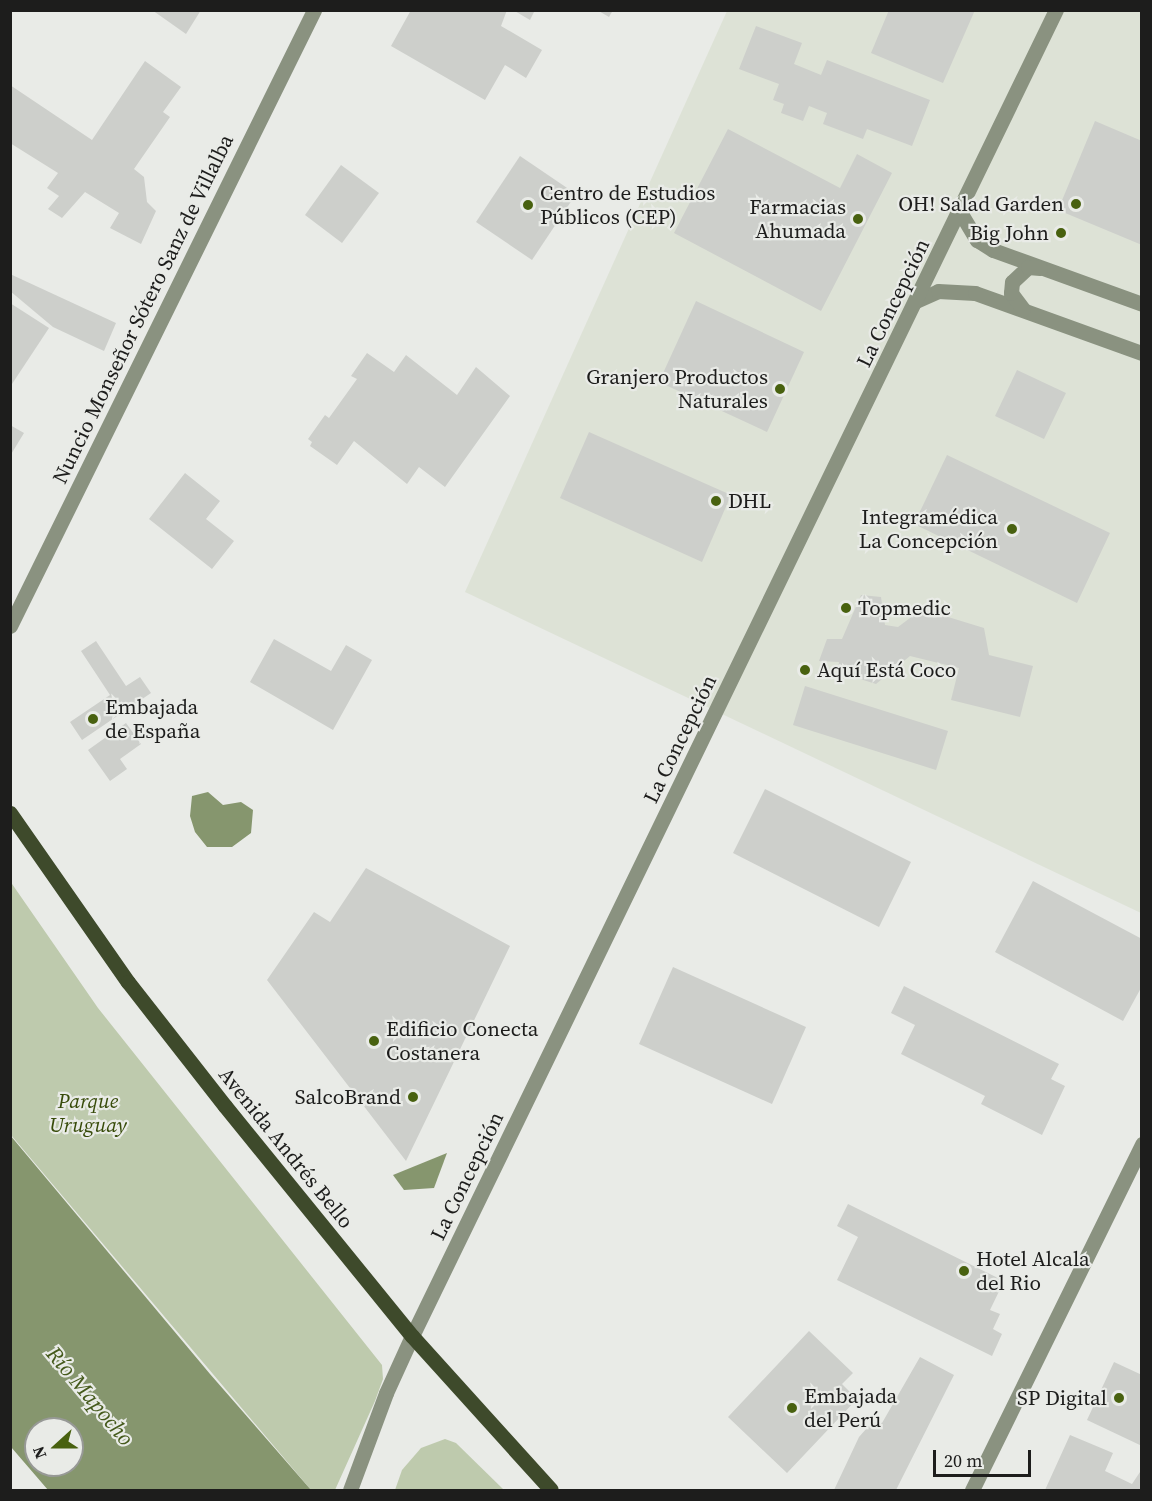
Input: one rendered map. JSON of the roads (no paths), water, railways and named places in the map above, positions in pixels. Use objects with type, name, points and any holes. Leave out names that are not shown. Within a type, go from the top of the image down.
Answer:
[{"type":"main road","name":"Avenida Andrés Bello","points":[[10,813],[159,1023],[412,1336],[551,1491]]},
{"type":"street","name":"Nuncio Monseñor Sótero Sanz de Villalba","points":[[10,627],[314,10]]},
{"type":"street","name":"La Concepción","points":[[350,1491],[386,1393],[412,1336],[960,212],[1056,10]]},
{"type":"street","points":[[960,212],[977,240],[993,250],[1142,304]]},
{"type":"street","points":[[1025,310],[1011,293],[1012,282],[1028,267],[1040,268]]},
{"type":"street","points":[[916,301],[938,291],[957,290],[1025,310],[1142,353]]},
{"type":"street","points":[[972,1491],[1142,1144]]},
{"type":"water","points":[[208,792],[223,805],[241,802],[253,810],[251,833],[232,847],[207,847],[195,832],[190,816],[192,796]]},
{"type":"water","name":"Río Mapocho","points":[[10,1135],[210,1374],[311,1490],[48,1490],[37,1477],[84,1477],[84,1417],[24,1417],[24,1462],[11,1447]]},
{"type":"water","points":[[447,1153],[434,1188],[404,1190],[393,1175]]},
{"type":"place","name":"OH! Salad Garden","points":[[1076,204]]},
{"type":"place","name":"Centro de Estudios Públicos (CEP)","points":[[528,205]]},
{"type":"place","name":"Farmacias Ahumada","points":[[858,219]]},
{"type":"place","name":"Big John","points":[[1061,233]]},
{"type":"place","name":"Granjero Productos Naturales","points":[[780,389]]},
{"type":"place","name":"DHL","points":[[716,501]]},
{"type":"place","name":"Integramédica La Concepción","points":[[1012,529]]},
{"type":"place","name":"Topmedic","points":[[846,608]]},
{"type":"place","name":"Aquí Está Coco","points":[[805,670]]},
{"type":"place","name":"Embajada de España","points":[[93,719]]},
{"type":"place","name":"Edificio Conecta Costanera","points":[[374,1041]]},
{"type":"place","name":"SalcoBrand","points":[[413,1097]]},
{"type":"place","name":"Hotel Alcala del Rio","points":[[964,1271]]},
{"type":"place","name":"SP Digital","points":[[1119,1398]]},
{"type":"place","name":"Embajada del Perú","points":[[792,1408]]},
{"type":"park label","name":"Parque Uruguay","points":[[88,1113]]}]
